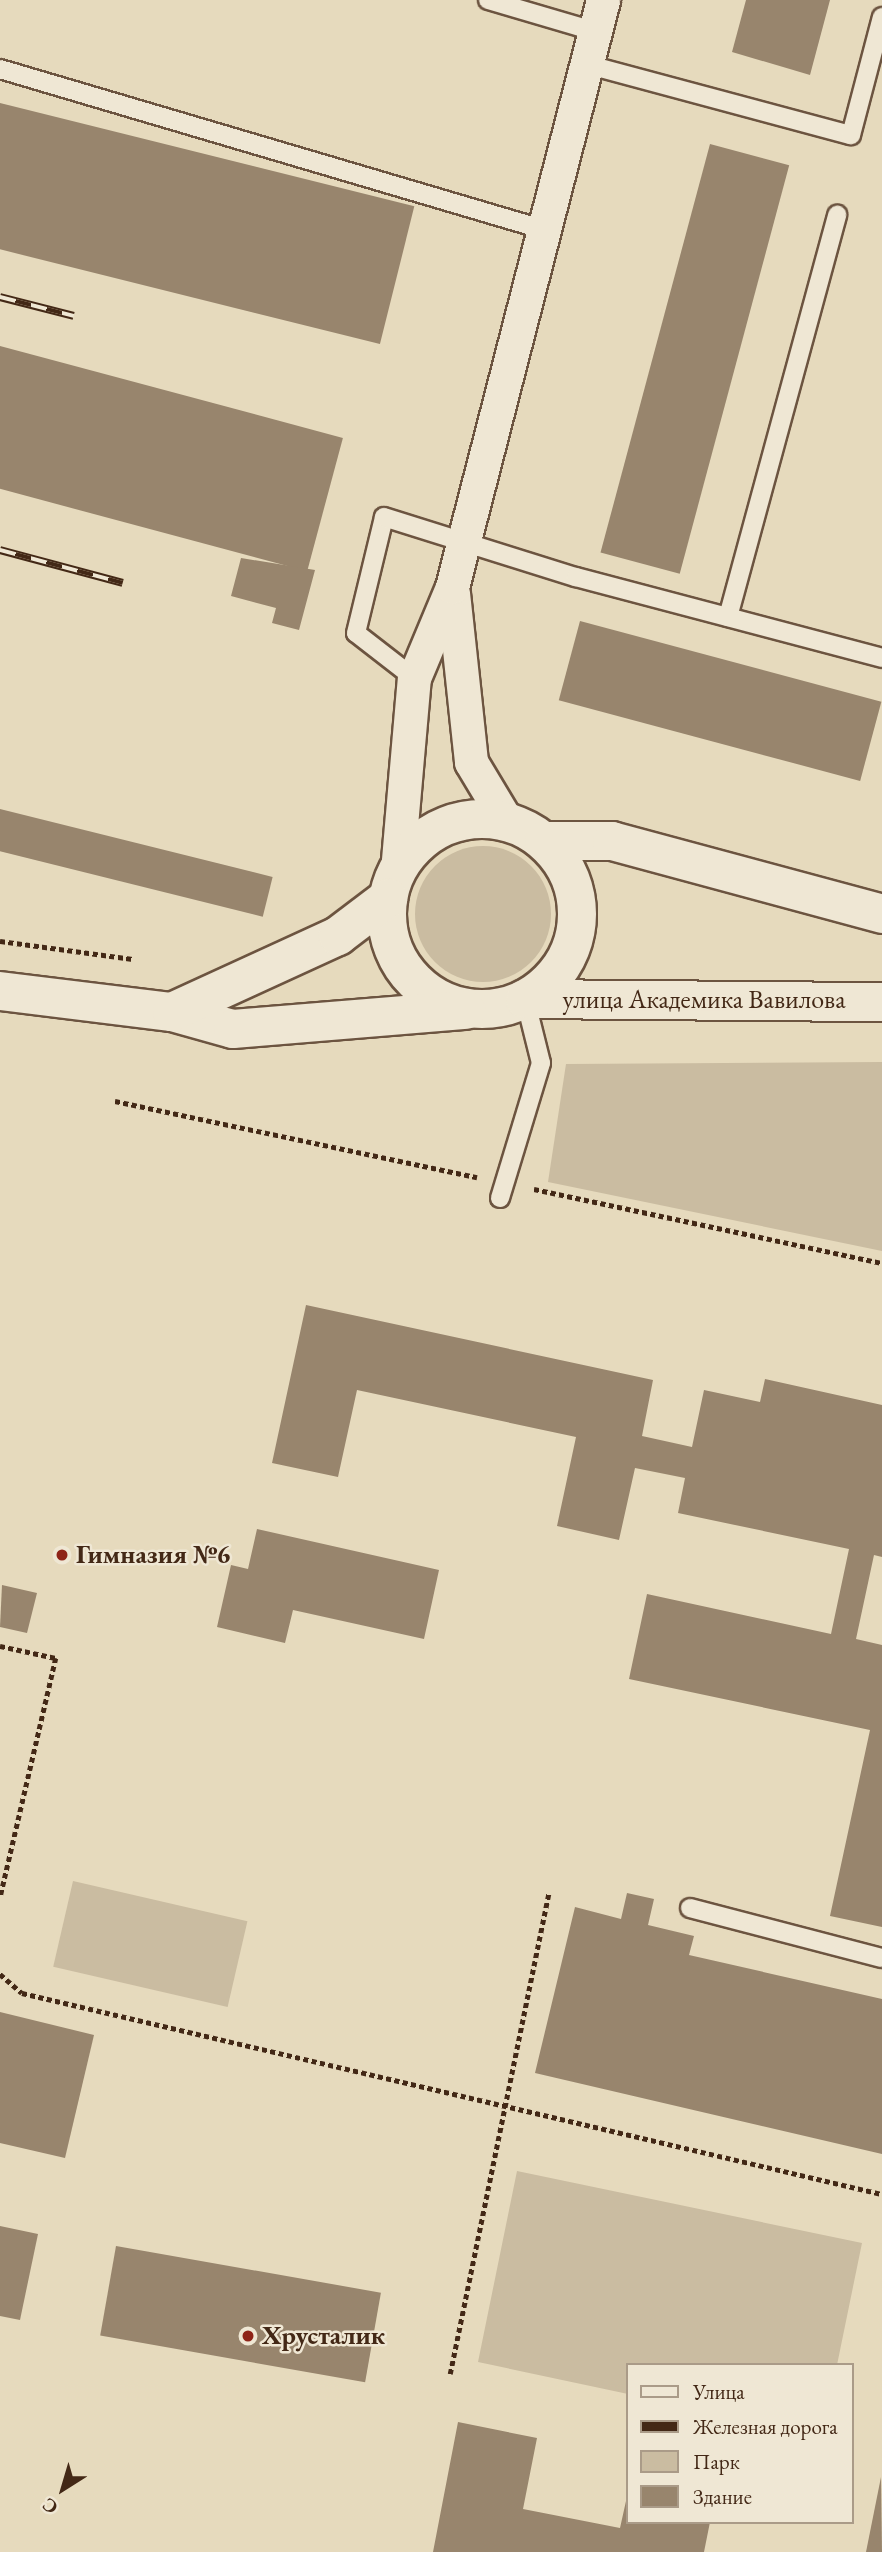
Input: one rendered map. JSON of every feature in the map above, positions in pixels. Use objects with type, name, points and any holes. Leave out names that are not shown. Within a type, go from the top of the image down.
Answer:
[{"type":"street","points":[[482,1009],[449,1003],[421,987],[400,961],[388,931],[414,678],[453,587],[542,229],[589,65],[600,16]]},
{"type":"street","points":[[453,587],[471,762],[508,822]]},
{"type":"street","points":[[172,1012],[338,936],[393,885],[417,845],[443,827],[475,819],[508,822],[544,841],[612,841],[882,914]]},
{"type":"street","points":[[0,991],[172,1012],[233,1029],[482,1009],[525,999],[564,963],[576,925],[573,886],[544,841]]},
{"type":"street","name":"улица Академика Вавилова","points":[[525,999],[882,1002]]},
{"type":"lane","points":[[488,0],[600,16]]},
{"type":"lane","points":[[589,65],[851,135],[882,17]]},
{"type":"lane","points":[[0,69],[542,229]]},
{"type":"lane","points":[[729,617],[837,215]]},
{"type":"lane","points":[[414,678],[356,633],[384,517],[464,542],[882,658]]},
{"type":"lane","points":[[500,1198],[541,1063],[525,999]]},
{"type":"lane","points":[[690,1908],[882,1958]]},
{"type":"path","points":[[0,942],[133,959]]},
{"type":"path","points":[[0,1646],[56,1658],[0,1898]]},
{"type":"path","points":[[450,2374],[508,2105],[504,2086],[549,1893]]},
{"type":"path","points":[[0,1974],[22,1993],[882,2194]]},
{"type":"green space","points":[[483,846],[509,851],[531,866],[546,888],[551,914],[546,940],[531,962],[509,977],[483,982],[457,977],[435,962],[420,940],[415,914],[420,888],[435,866],[457,851]]},
{"type":"green space","points":[[882,1062],[882,1251],[548,1182],[566,1064]]},
{"type":"green space","points":[[73,1881],[247,1921],[228,2007],[53,1967]]},
{"type":"green space","points":[[517,2171],[862,2243],[837,2363],[626,2363],[626,2394],[478,2362]]},
{"type":"building","points":[[746,0],[830,0],[810,75],[732,52]]},
{"type":"building","points":[[0,103],[414,206],[380,344],[0,249]]},
{"type":"building","points":[[710,144],[789,165],[680,574],[601,553]]},
{"type":"building","points":[[0,346],[343,438],[307,571],[0,489]]},
{"type":"building","points":[[241,558],[315,570],[299,630],[272,623],[276,608],[231,596]]},
{"type":"building","points":[[580,621],[881,702],[860,781],[559,700]]},
{"type":"building","points":[[0,809],[273,877],[263,917],[0,851]]},
{"type":"building","points":[[306,1305],[653,1380],[642,1436],[692,1447],[704,1390],[760,1402],[765,1379],[882,1405],[882,1557],[874,1555],[856,1639],[882,1645],[882,1927],[830,1916],[870,1730],[629,1679],[647,1594],[831,1634],[849,1549],[678,1513],[685,1478],[635,1468],[619,1540],[557,1526],[576,1437],[357,1390],[338,1477],[272,1463]]},
{"type":"building","points":[[257,1529],[439,1570],[424,1639],[293,1610],[285,1643],[217,1627],[231,1565],[248,1569]]},
{"type":"building","points":[[2,1585],[37,1593],[27,1633],[0,1627]]},
{"type":"building","points":[[627,1893],[654,1899],[648,1925],[694,1936],[689,1955],[882,1999],[882,2154],[535,2073],[575,1907],[621,1919]]},
{"type":"building","points":[[0,2012],[94,2035],[65,2158],[0,2143]]},
{"type":"building","points":[[0,2226],[38,2234],[20,2320],[0,2316]]},
{"type":"building","points":[[116,2246],[381,2293],[365,2382],[100,2336]]},
{"type":"building","points":[[458,2422],[537,2438],[523,2509],[620,2528],[626,2501],[626,2524],[710,2524],[704,2552],[433,2552]]},
{"type":"building","points":[[881,2477],[882,2552],[866,2552]]},
{"type":"railway","points":[[0,297],[74,316]]},
{"type":"railway","points":[[0,550],[123,583]]},
{"type":"place","name":"Гимназия №6","points":[[62,1555]]},
{"type":"place","name":"Хрусталик","points":[[248,2336]]}]
